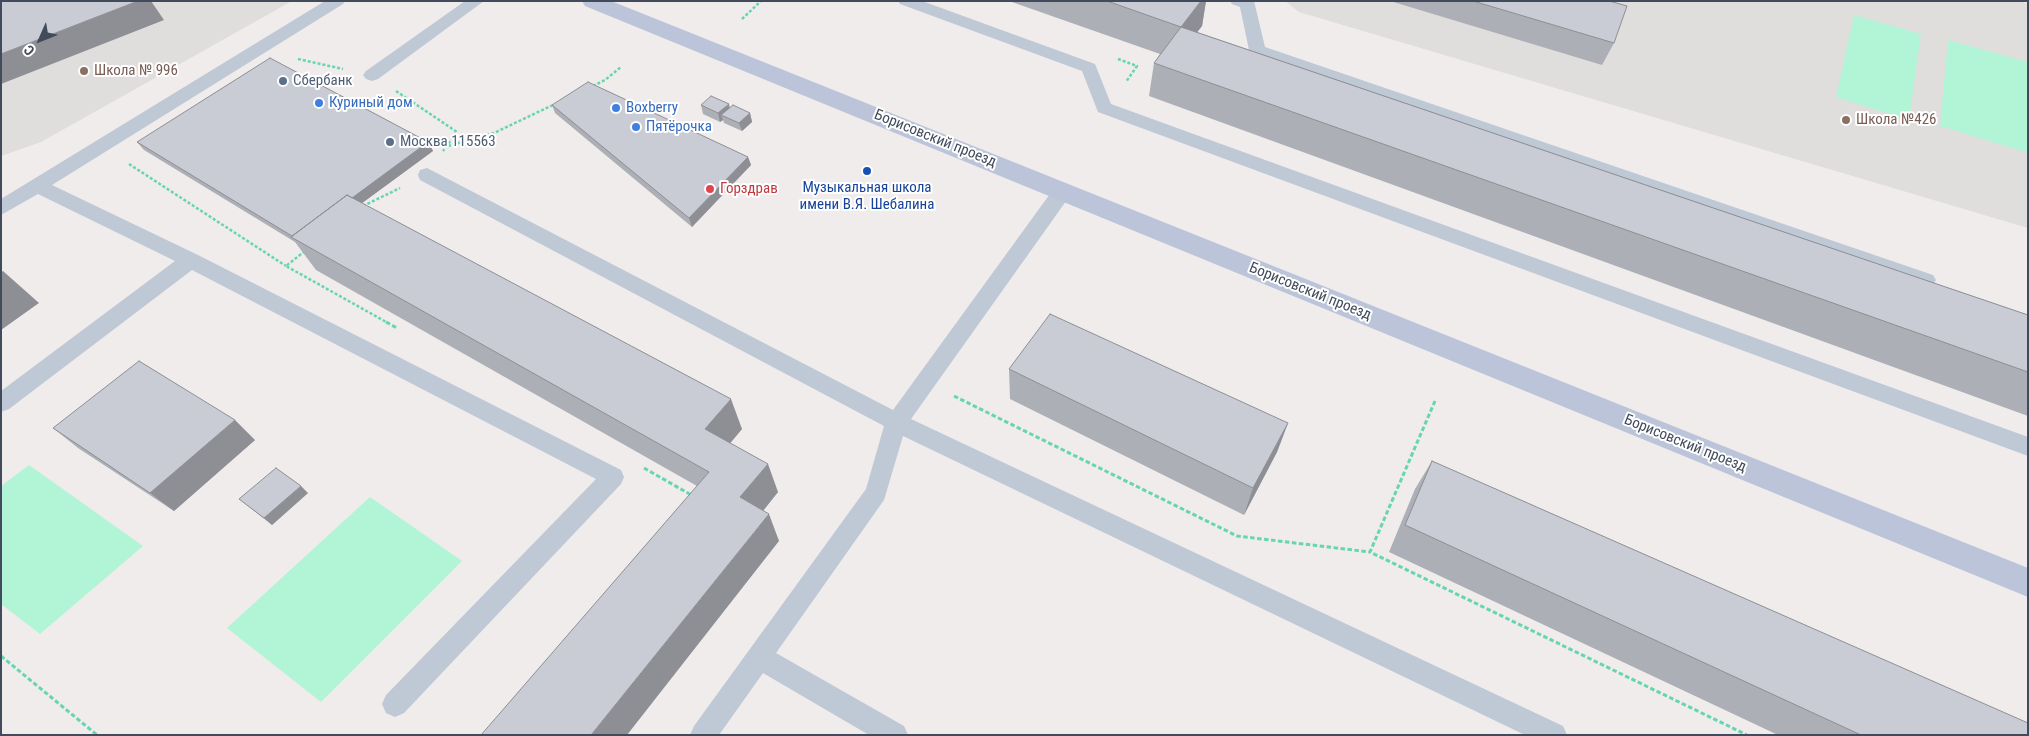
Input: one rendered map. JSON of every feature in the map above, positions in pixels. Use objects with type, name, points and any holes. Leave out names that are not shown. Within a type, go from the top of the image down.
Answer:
[{"type":"street","name":"Борисовский проезд","points":[[592,1],[2028,583]]},
{"type":"lane","points":[[1,208],[337,1]]},
{"type":"lane","points":[[372,75],[476,1]]},
{"type":"lane","points":[[906,1],[1088,68],[1104,108],[2028,447]]},
{"type":"lane","points":[[1238,1],[1248,4],[1258,50],[1943,286]]},
{"type":"lane","points":[[427,175],[896,422],[1554,735]]},
{"type":"lane","points":[[37,186],[191,260],[613,477],[395,704]]},
{"type":"lane","points":[[704,735],[876,493],[896,422],[926,383],[1062,192]]},
{"type":"lane","points":[[1,403],[191,260]]},
{"type":"lane","points":[[759,656],[895,735]]},
{"type":"path","points":[[742,19],[761,1]]},
{"type":"path","points":[[298,59],[372,75]]},
{"type":"path","points":[[588,88],[605,80],[621,67]]},
{"type":"path","points":[[446,147],[494,133],[562,100]]},
{"type":"path","points":[[123,161],[286,266]]},
{"type":"path","points":[[926,383],[1237,536],[1370,552],[1747,735]]},
{"type":"path","points":[[1370,552],[1435,401]]},
{"type":"path","points":[[1,656],[97,735]]},
{"type":"shaded area","name":"Школа № 996","points":[[1,1],[292,1],[41,142],[1,156]]},
{"type":"shaded area","name":"Школа №426","points":[[1285,1],[2019,1],[2028,4],[2028,228],[1299,12]]},
{"type":"green space","points":[[1854,15],[1921,34],[1909,120],[1836,97]]},
{"type":"green space","points":[[1948,40],[2028,62],[2028,153],[1940,126]]},
{"type":"green space","points":[[29,465],[143,546],[40,634],[1,604],[1,486]]},
{"type":"green space","points":[[370,497],[462,561],[321,702],[227,628]]},
{"type":"building","points":[[138,1],[1,54],[1,2]]},
{"type":"building","points":[[1107,1],[1201,1],[1181,27]]},
{"type":"building","points":[[1473,1],[1609,1],[1627,6],[1614,43]]},
{"type":"building","points":[[1181,27],[2028,315],[2028,372],[1154,63]]},
{"type":"building","points":[[270,58],[428,142],[352,198],[347,195],[292,236],[137,142]]},
{"type":"building","points":[[588,82],[748,157],[689,218],[552,105]]},
{"type":"building","points":[[711,96],[729,104],[718,113],[701,105]]},
{"type":"building","points":[[733,105],[750,113],[739,123],[721,115]]},
{"type":"building","points":[[347,195],[731,399],[705,429],[768,464],[740,497],[769,514],[591,735],[481,735],[709,472],[291,237]]},
{"type":"building","points":[[1050,314],[1288,423],[1253,488],[1009,369]]},
{"type":"building","points":[[139,361],[235,420],[150,493],[53,428]]},
{"type":"building","points":[[1432,461],[2028,723],[2028,735],[1861,735],[1405,525]]},
{"type":"building","points":[[276,468],[301,486],[264,518],[239,499]]},
{"type":"place","name":"Школа № 996","points":[[84,71]]},
{"type":"place","name":"Сбербанк","points":[[283,81]]},
{"type":"place","name":"Куриный дом","points":[[319,103]]},
{"type":"place","name":"Boxberry","points":[[616,108]]},
{"type":"place","name":"Школа №426","points":[[1846,120]]},
{"type":"place","name":"Пятёрочка","points":[[636,127]]},
{"type":"place","name":"Москва 115563","points":[[390,142]]},
{"type":"place","name":"Музыкальная школа имени В.Я. Шебалина","points":[[867,171]]},
{"type":"place","name":"Горздрав","points":[[710,189]]}]
